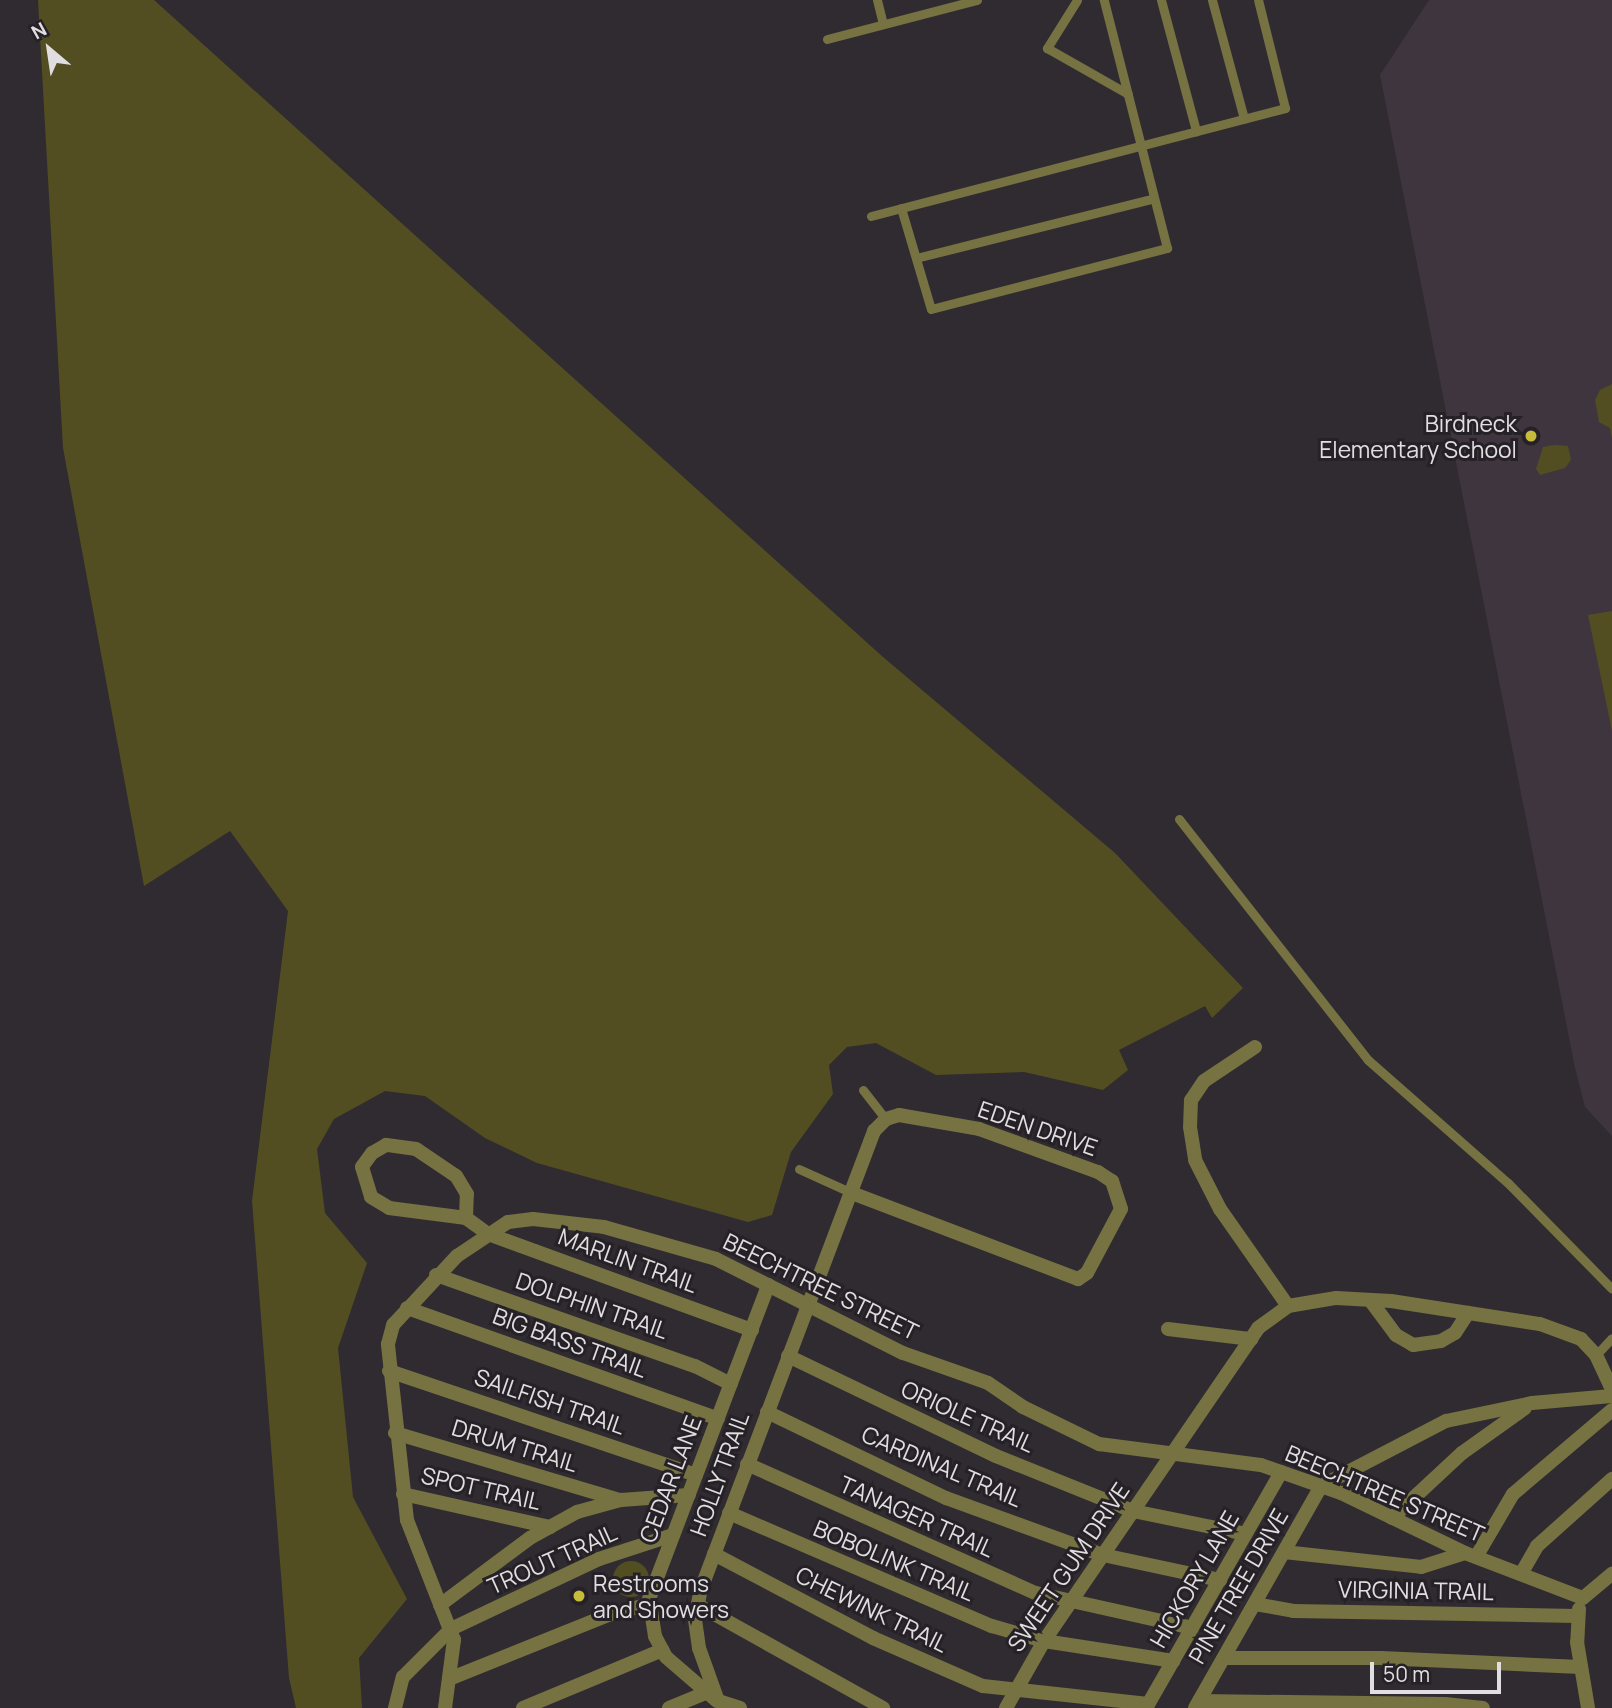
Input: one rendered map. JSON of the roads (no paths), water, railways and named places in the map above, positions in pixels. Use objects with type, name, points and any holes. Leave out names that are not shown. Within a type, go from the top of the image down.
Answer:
[{"type":"street","points":[[1255,1047],[1204,1081],[1191,1100],[1190,1127],[1195,1160],[1220,1209],[1289,1306],[1336,1298],[1370,1300],[1540,1324],[1581,1339],[1596,1355],[1612,1389]]},
{"type":"street","name":"EDEN DRIVE","points":[[852,1192],[1077,1279],[1087,1273],[1121,1209],[1112,1181],[1042,1150],[920,1116],[886,1119]]},
{"type":"street","points":[[807,1305],[874,1131],[886,1119]]},
{"type":"street","points":[[386,1145],[416,1149],[456,1176],[467,1194],[466,1218],[389,1208],[371,1197],[362,1167],[386,1145]]},
{"type":"street","name":"MARLIN TRAIL","points":[[466,1218],[488,1234],[751,1330]]},
{"type":"street","name":"BEECHTREE STREET","points":[[445,1708],[454,1640],[407,1520],[389,1371],[393,1325],[436,1275],[488,1234],[508,1222],[533,1219],[604,1227],[716,1259],[903,1353],[988,1383],[1023,1407],[1099,1444],[1262,1465],[1321,1486],[1470,1555],[1583,1598]]},
{"type":"street","name":"DOLPHIN TRAIL","points":[[436,1275],[695,1366],[731,1384]]},
{"type":"street","name":"CEDAR LANE","points":[[650,1604],[673,1535],[768,1285]]},
{"type":"street","points":[[1370,1300],[1396,1335],[1413,1345],[1441,1342],[1455,1333],[1468,1313]]},
{"type":"street","name":"HOLLY TRAIL","points":[[716,1700],[699,1648],[698,1605],[714,1554],[807,1305]]},
{"type":"street","name":"SWEET GUM DRIVE","points":[[1006,1708],[1044,1641],[1258,1328],[1289,1306]]},
{"type":"street","name":"BIG BASS TRAIL","points":[[407,1308],[718,1419]]},
{"type":"street","points":[[1168,1329],[1251,1339]]},
{"type":"street","name":"ORIOLE TRAIL","points":[[788,1356],[996,1455],[1133,1511],[1246,1534]]},
{"type":"street","name":"SAILFISH TRAIL","points":[[389,1371],[696,1475]]},
{"type":"street","points":[[1321,1486],[1446,1421],[1532,1403],[1612,1396]]},
{"type":"street","points":[[1392,1518],[1462,1453],[1532,1403]]},
{"type":"street","points":[[1284,1552],[1420,1567],[1470,1555],[1513,1494],[1612,1410]]},
{"type":"street","name":"CARDINAL TRAIL","points":[[767,1412],[946,1498],[1103,1555],[1220,1580]]},
{"type":"street","name":"DRUM TRAIL","points":[[395,1433],[621,1500]]},
{"type":"street","name":"TANAGER TRAIL","points":[[747,1464],[913,1542],[1036,1593],[1192,1628]]},
{"type":"street","name":"HICKORY LANE","points":[[1147,1706],[1281,1472]]},
{"type":"street","points":[[1521,1574],[1536,1546],[1612,1479]]},
{"type":"street","name":"PINE TREE DRIVE","points":[[1197,1705],[1321,1486]]},
{"type":"street","name":"SPOT TRAIL","points":[[402,1494],[550,1527]]},
{"type":"street","points":[[440,1605],[550,1527],[577,1512],[621,1500],[689,1495]]},
{"type":"street","name":"BOBOLINK TRAIL","points":[[729,1513],[992,1626],[1044,1641],[1173,1661]]},
{"type":"street","name":"TROUT TRAIL","points":[[395,1708],[403,1677],[451,1629],[600,1559],[673,1535]]},
{"type":"street","name":"CHEWINK TRAIL","points":[[714,1554],[929,1664],[983,1686],[1147,1706]]},
{"type":"street","points":[[1588,1708],[1577,1616],[1583,1598],[1612,1574]]},
{"type":"street","points":[[449,1679],[611,1614],[650,1604],[662,1650],[716,1700],[740,1708]]},
{"type":"street","name":"VIRGINIA TRAIL","points":[[1255,1604],[1293,1611],[1577,1616]]},
{"type":"street","points":[[698,1605],[883,1708]]},
{"type":"street","points":[[523,1708],[662,1650]]},
{"type":"street","points":[[1224,1658],[1381,1658],[1581,1667]]},
{"type":"street","points":[[669,1708],[716,1700]]},
{"type":"street","points":[[1197,1705],[1418,1703],[1483,1708]]},
{"type":"lane","points":[[877,0],[883,24]]},
{"type":"lane","points":[[827,39],[977,0]]},
{"type":"lane","points":[[1077,0],[1047,48],[1128,93]]},
{"type":"lane","points":[[901,208],[931,309],[1167,248],[1104,0]]},
{"type":"lane","points":[[1161,0],[1196,131]]},
{"type":"lane","points":[[1212,0],[1244,119]]},
{"type":"lane","points":[[871,216],[1285,108],[1258,0]]},
{"type":"lane","points":[[916,258],[1154,198]]},
{"type":"lane","points":[[1179,820],[1368,1060],[1508,1183],[1612,1289]]},
{"type":"lane","points":[[863,1090],[886,1119]]},
{"type":"lane","points":[[799,1169],[852,1192]]},
{"type":"lane","points":[[1596,1355],[1612,1338]]},
{"type":"place","name":"Birdneck Elementary School","points":[[1531,436]]},
{"type":"place","name":"Restrooms and Showers","points":[[579,1596]]}]
